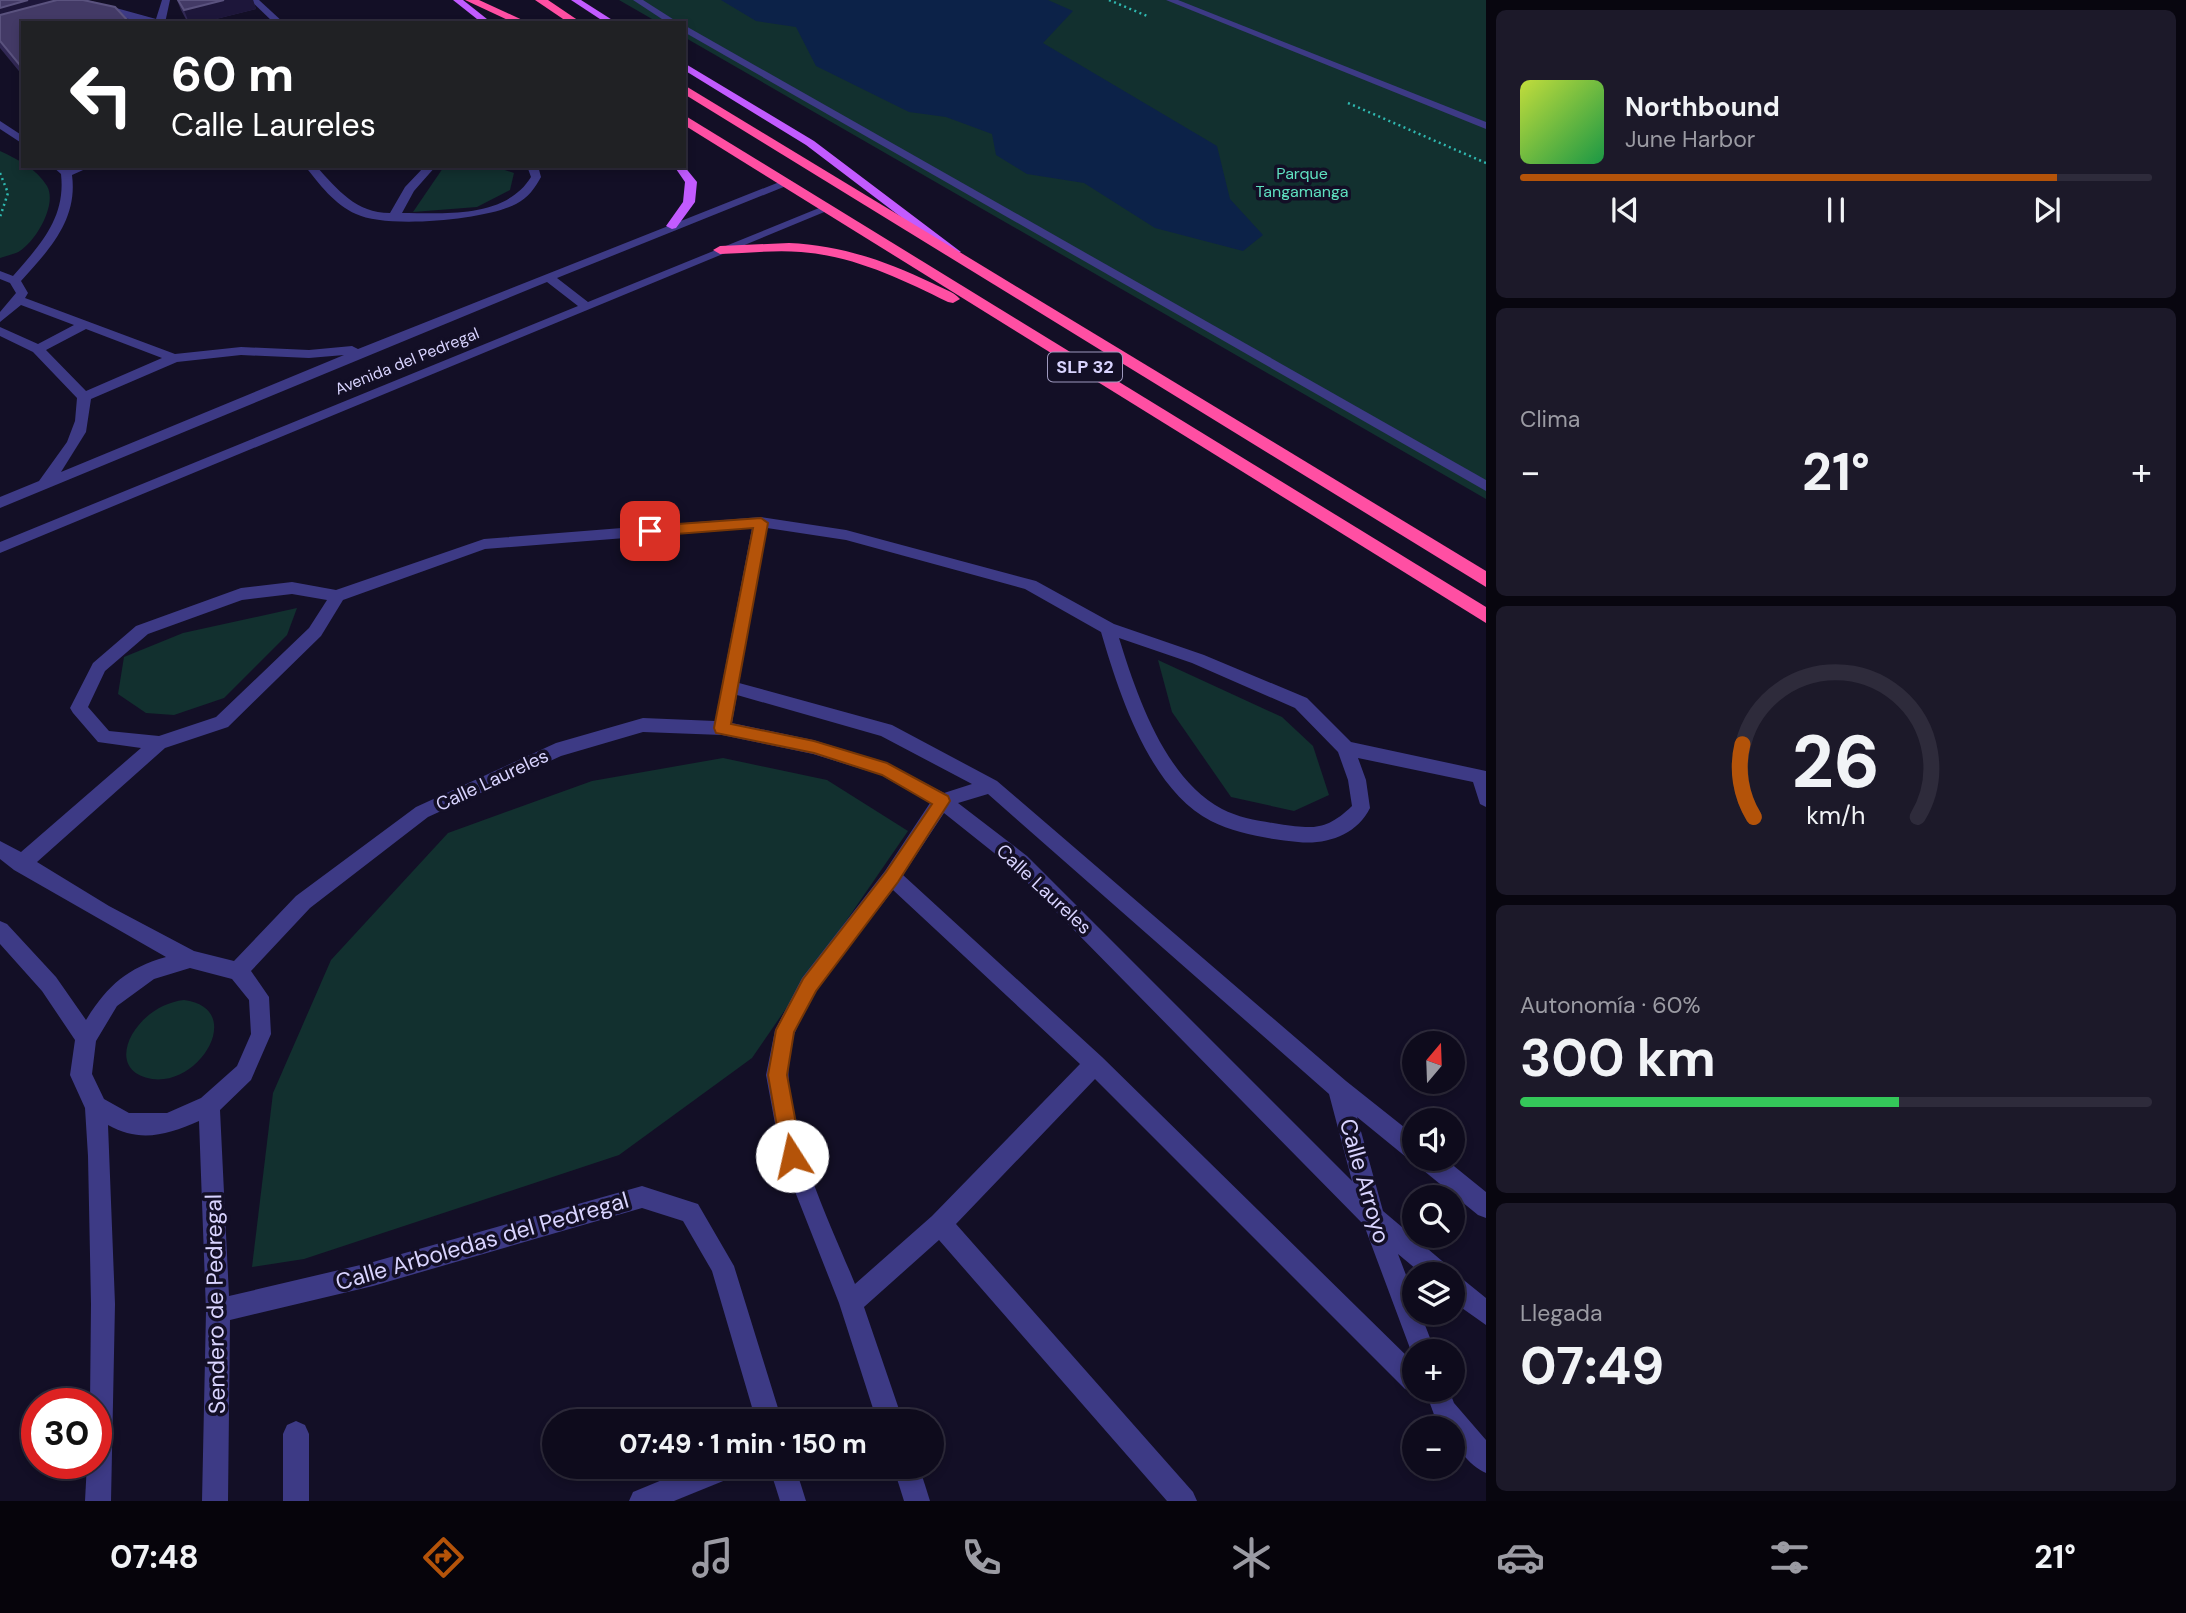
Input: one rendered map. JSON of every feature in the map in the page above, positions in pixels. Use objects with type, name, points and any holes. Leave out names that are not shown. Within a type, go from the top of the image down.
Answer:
[{"type":"highway","points":[[470,0],[519,21]]},
{"type":"highway","points":[[493,0],[527,21]]},
{"type":"highway","points":[[540,0],[574,21]]},
{"type":"highway","name":"SLP 32","points":[[686,90],[1486,580]]},
{"type":"highway","name":"SLP 32","points":[[686,120],[1486,616]]},
{"type":"highway","points":[[720,250],[810,248],[866,260],[1040,339]]},
{"type":"main road","points":[[457,0],[485,21]]},
{"type":"main road","points":[[575,0],[610,21]]},
{"type":"main road","points":[[686,67],[810,143],[991,279]]},
{"type":"main road","points":[[672,226],[689,202],[691,182],[680,168]]},
{"type":"street","points":[[81,0],[89,5],[152,21]]},
{"type":"street","points":[[161,21],[166,0]]},
{"type":"street","points":[[254,0],[278,21]]},
{"type":"street","points":[[637,0],[672,21]]},
{"type":"street","points":[[1170,0],[1486,126]]},
{"type":"street","points":[[686,29],[1486,486]]},
{"type":"street","points":[[0,124],[21,140]]},
{"type":"street","points":[[312,168],[346,202],[363,214],[394,216],[475,214],[508,204],[534,185],[536,177],[533,168]]},
{"type":"street","points":[[394,216],[409,189],[429,168]]},
{"type":"street","points":[[15,281],[57,229],[68,209],[70,189],[62,170]]},
{"type":"street","name":"Avenida del Pedregal","points":[[0,503],[369,349],[551,279],[672,226],[787,182]]},
{"type":"street","name":"Avenida del Pedregal","points":[[0,548],[720,250],[828,208]]},
{"type":"street","points":[[0,275],[15,281],[22,293],[19,300],[0,317]]},
{"type":"street","points":[[551,279],[585,306]]},
{"type":"street","points":[[19,300],[174,358]]},
{"type":"street","points":[[38,349],[86,324]]},
{"type":"street","points":[[0,331],[38,349],[84,397],[85,415],[78,436],[65,460],[42,485]]},
{"type":"street","points":[[84,397],[174,358],[241,351],[309,354],[369,349]]},
{"type":"street","points":[[722,728],[761,523]]},
{"type":"street","points":[[159,743],[104,737],[79,708],[99,667],[142,630],[241,594],[292,588],[337,596],[484,544],[761,523],[846,535],[1030,585],[1108,628],[1198,659],[1301,703],[1346,748],[1357,780],[1361,808],[1346,825],[1323,837],[1271,831],[1211,813],[1149,742],[1122,676],[1108,628]]},
{"type":"street","points":[[21,864],[159,743],[222,722],[315,632],[337,596]]},
{"type":"street","points":[[730,687],[886,730],[991,786],[1338,1088],[1402,1139]]},
{"type":"street","name":"Calle Laureles","points":[[239,971],[303,902],[422,813],[556,750],[643,725],[722,728],[814,747],[887,770],[942,801],[1020,862],[1373,1218],[1426,1262]]},
{"type":"street","points":[[1346,748],[1480,776],[1486,799]]},
{"type":"street","points":[[886,1409],[851,1303],[792,1156],[777,1075],[785,1030],[809,985],[892,877],[942,801],[991,786]]},
{"type":"street","points":[[0,849],[102,912],[190,959],[239,971],[259,997],[261,1034],[244,1073],[209,1106],[167,1124],[127,1124],[96,1107]]},
{"type":"street","points":[[892,877],[1095,1064],[1402,1368]]},
{"type":"street","points":[[0,930],[49,984],[86,1038]]},
{"type":"street","points":[[98,1501],[104,1409],[104,1298],[96,1107],[81,1075],[86,1038],[110,999],[148,971],[190,959]]},
{"type":"street","points":[[851,1303],[940,1224],[1095,1064]]},
{"type":"street","name":"Calle Arroyo","points":[[1338,1088],[1373,1218],[1418,1339]]},
{"type":"street","name":"Sendero de Pedregal","points":[[209,1106],[219,1311],[215,1501]]},
{"type":"street","points":[[1442,1171],[1486,1207]]},
{"type":"street","name":"Calle Arboledas del Pedregal","points":[[219,1311],[373,1274],[642,1197],[690,1212],[722,1266],[765,1409]]},
{"type":"street","points":[[940,1224],[1184,1501]]},
{"type":"street","points":[[1465,1296],[1486,1313]]},
{"type":"street","points":[[1442,1402],[1486,1460]]},
{"type":"street","points":[[296,1434],[296,1501]]},
{"type":"street","points":[[642,1501],[697,1479]]},
{"type":"street","points":[[786,1479],[793,1501]]},
{"type":"street","points":[[909,1479],[917,1501]]},
{"type":"path","points":[[0,173],[8,193],[0,217]]},
{"type":"green space","name":"Parque Tangamanga","points":[[619,0],[1486,0],[1486,499],[686,38],[686,21],[656,21]]},
{"type":"green space","points":[[0,151],[21,162],[21,168],[32,170],[43,180],[50,194],[47,213],[30,242],[16,253],[0,258]]},
{"type":"green space","points":[[443,168],[499,168],[514,173],[510,190],[477,207],[413,212]]},
{"type":"green space","points":[[297,608],[287,635],[224,698],[174,715],[146,713],[118,694],[124,657],[183,633]]},
{"type":"green space","points":[[1158,660],[1282,717],[1313,746],[1329,795],[1294,811],[1231,797],[1172,712]]},
{"type":"green space","points":[[723,758],[827,780],[908,831],[752,1058],[619,1155],[304,1259],[252,1267],[273,1093],[331,960],[448,833],[592,781]]},
{"type":"green space","points":[[184,1000],[202,1006],[212,1017],[214,1030],[210,1045],[200,1059],[186,1071],[170,1078],[152,1079],[136,1074],[128,1064],[126,1052],[130,1038],[151,1013]]},
{"type":"water","points":[[721,0],[1048,0],[1073,11],[1043,43],[1217,146],[1230,199],[1263,235],[1243,251],[1155,228],[1084,183],[1027,174],[996,155],[992,134],[946,117],[909,112],[816,66],[796,27],[756,21]]},
{"type":"building","points":[[0,0],[28,0],[0,8]]},
{"type":"building","points":[[57,0],[83,0],[115,7],[128,21],[21,21],[21,67],[0,41],[0,15]]},
{"type":"building","points":[[178,0],[224,0],[184,10]]},
{"type":"route","points":[[650,531],[761,523],[722,728],[814,747],[887,770],[942,801],[892,877],[809,985],[785,1030],[777,1075],[792,1156]]}]
